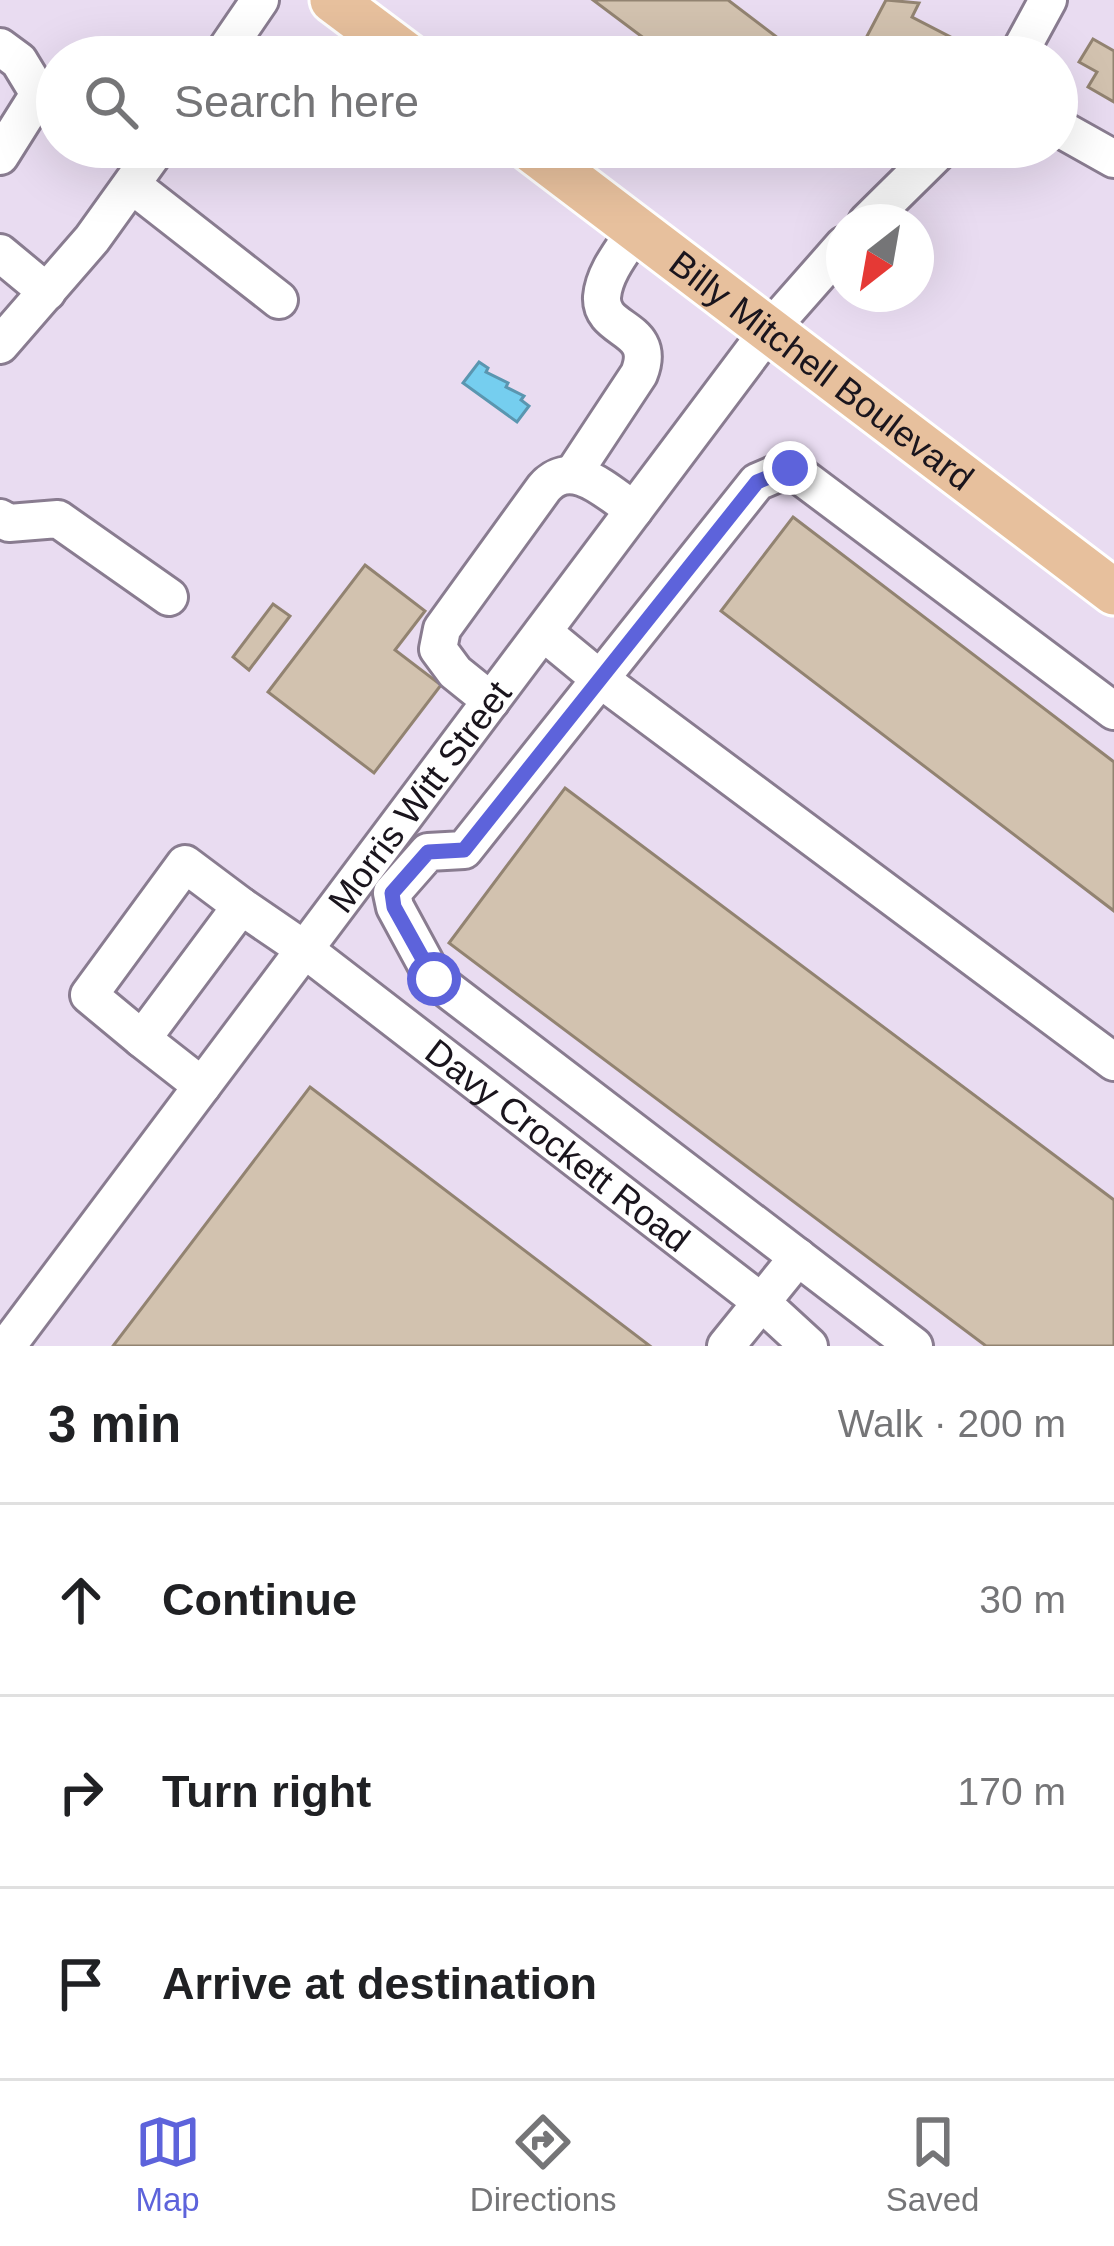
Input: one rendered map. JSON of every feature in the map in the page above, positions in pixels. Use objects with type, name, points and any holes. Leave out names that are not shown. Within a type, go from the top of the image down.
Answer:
[{"type":"main road","points":[[333,0],[381,36]]},
{"type":"main road","name":"Billy Mitchell Boulevard","points":[[556,168],[1114,592]]},
{"type":"street","points":[[235,36],[260,0]]},
{"type":"street","points":[[1028,36],[1048,0]]},
{"type":"street","points":[[0,46],[19,61],[36,89]]},
{"type":"street","points":[[0,156],[36,99]]},
{"type":"street","points":[[1078,138],[1114,158]]},
{"type":"street","points":[[0,345],[144,168]]},
{"type":"street","points":[[885,204],[922,168]]},
{"type":"street","points":[[132,185],[279,299]]},
{"type":"street","points":[[573,474],[645,359],[642,345],[607,314],[602,300],[609,272],[637,229]]},
{"type":"street","points":[[0,253],[47,292]]},
{"type":"street","name":"Morris Witt Street","points":[[7,1346],[769,330],[826,265]]},
{"type":"street","points":[[914,1346],[434,979],[394,907],[392,893],[428,852],[464,850],[757,482],[790,468],[1114,711]]},
{"type":"street","points":[[491,700],[455,672],[438,649],[442,629],[554,477],[586,478],[634,510]]},
{"type":"street","points":[[0,518],[9,523],[58,519],[169,597]]},
{"type":"street","points":[[543,632],[1114,1062]]},
{"type":"street","name":"Davy Crockett Road","points":[[142,1039],[89,995],[184,864],[304,949],[760,1301],[809,1346]]},
{"type":"street","points":[[202,1086],[142,1039],[241,906]]},
{"type":"street","points":[[726,1346],[797,1257]]},
{"type":"water","points":[[479,362],[488,368],[486,372],[524,396],[521,400],[529,406],[517,422],[463,383]]},
{"type":"building","points":[[593,0],[728,0],[775,36],[641,36]]},
{"type":"building","points":[[886,0],[919,3],[912,17],[949,36],[867,36]]},
{"type":"building","points":[[1093,39],[1114,51],[1114,102],[1088,87],[1097,72],[1079,62]]},
{"type":"building","points":[[793,517],[1114,762],[1114,911],[721,611]]},
{"type":"building","points":[[365,565],[425,611],[395,650],[441,685],[374,773],[268,692]]},
{"type":"building","points":[[273,604],[290,616],[249,670],[233,657]]},
{"type":"building","points":[[565,788],[1114,1200],[1114,1346],[986,1346],[449,943]]},
{"type":"building","points":[[310,1087],[650,1346],[113,1346]]},
{"type":"route","points":[[434,979],[394,907],[392,893],[428,852],[464,850],[757,482],[790,468]]}]
